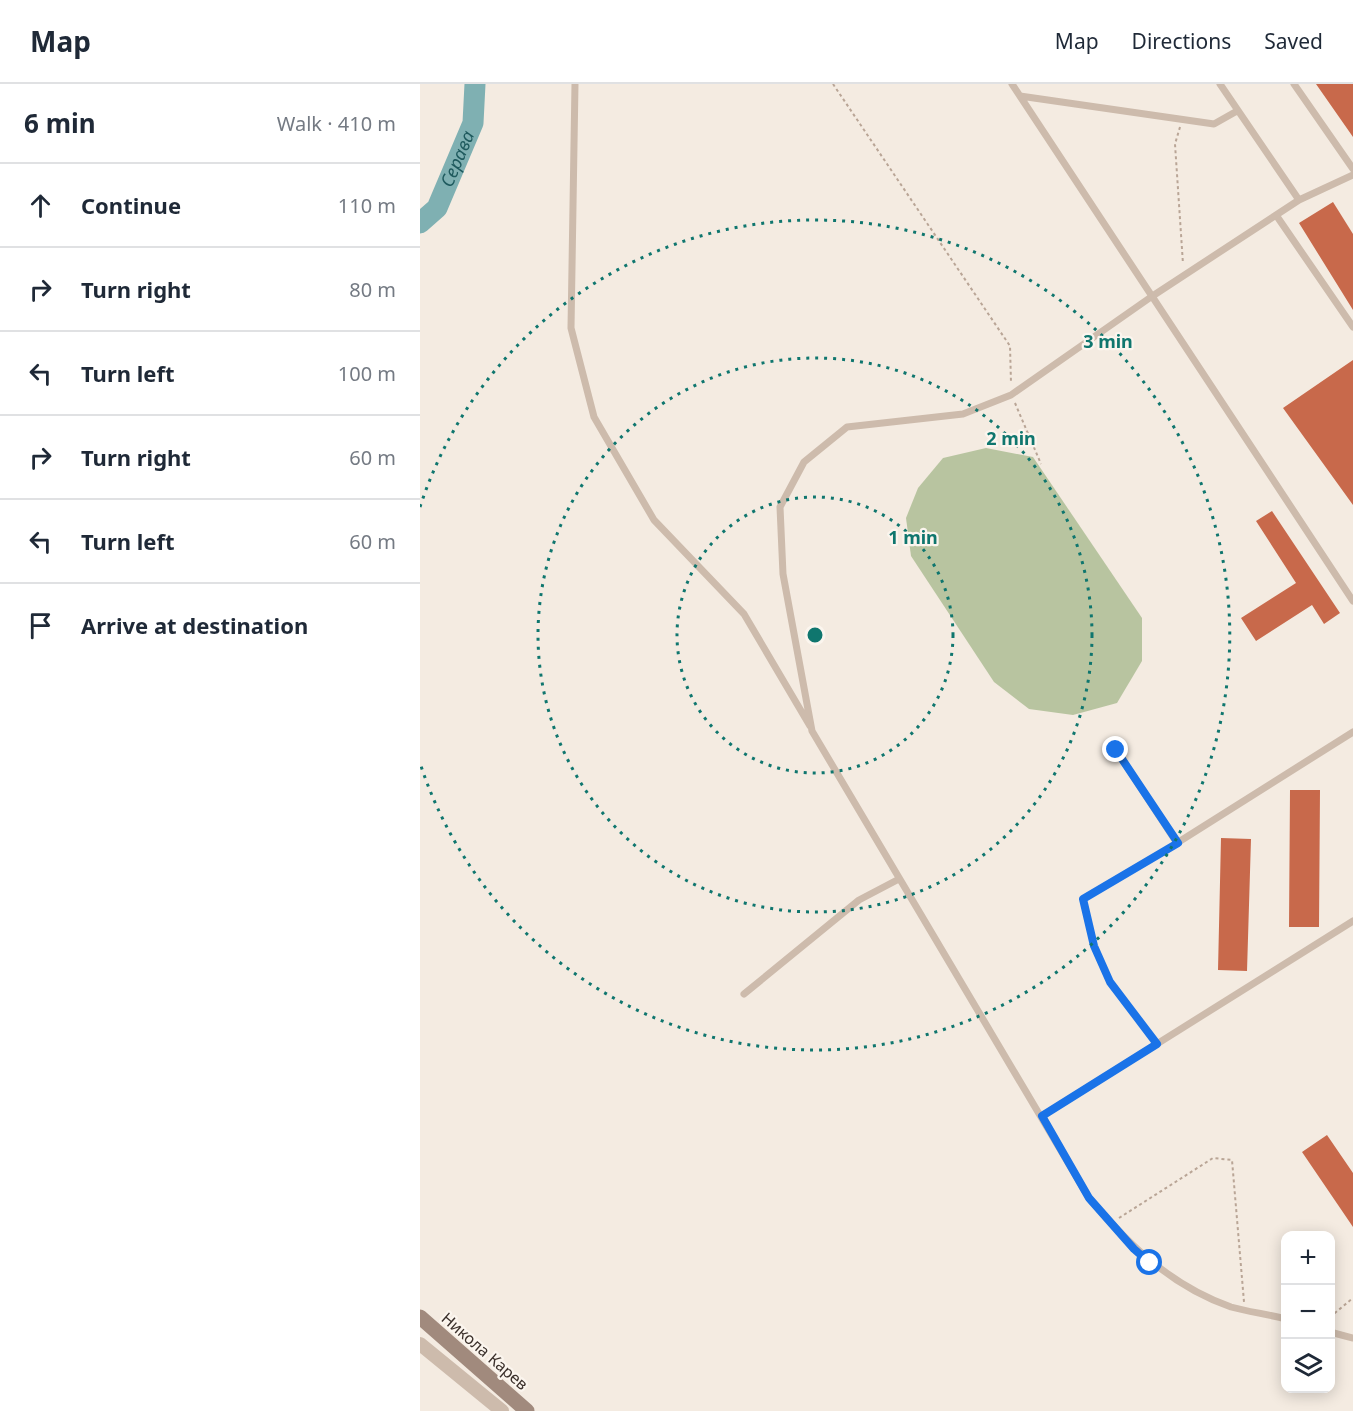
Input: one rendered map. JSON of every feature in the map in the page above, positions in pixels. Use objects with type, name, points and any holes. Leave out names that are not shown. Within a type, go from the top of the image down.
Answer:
[{"type":"street","name":"Никола Карев","points":[[420,1317],[527,1411]]},
{"type":"street","points":[[420,1344],[502,1411]]},
{"type":"lane","points":[[575,84],[571,328],[594,417],[654,520],[744,614],[1089,1198],[1134,1249],[1169,1276],[1199,1293],[1244,1311],[1281,1318]]},
{"type":"lane","points":[[1012,84],[1353,601]]},
{"type":"lane","points":[[1220,84],[1299,200]]},
{"type":"lane","points":[[1294,84],[1353,169]]},
{"type":"lane","points":[[1020,96],[1214,124],[1238,111]]},
{"type":"lane","points":[[812,731],[783,574],[780,507],[804,462],[848,427],[963,414],[1011,395],[1151,297],[1299,200],[1353,175]]},
{"type":"lane","points":[[1276,215],[1353,327]]},
{"type":"lane","points":[[1116,750],[1178,843],[1353,732]]},
{"type":"lane","points":[[744,994],[859,900],[899,879]]},
{"type":"lane","points":[[1042,1116],[1353,921]]},
{"type":"lane","points":[[1335,1333],[1353,1338]]},
{"type":"path","points":[[833,84],[1010,345],[1011,395],[1041,464]]},
{"type":"path","points":[[1182,119],[1175,144],[1184,276]]},
{"type":"path","points":[[1157,1044],[1110,982],[1094,946],[1083,899],[1178,843]]},
{"type":"path","points":[[1110,1223],[1213,1158],[1232,1160],[1244,1311]]},
{"type":"path","points":[[1335,1313],[1353,1298]]},
{"type":"green space","points":[[986,448],[1033,457],[1142,618],[1142,661],[1117,703],[1073,715],[1029,709],[994,682],[911,556],[906,518],[918,488],[943,458]]},
{"type":"building","points":[[1316,84],[1353,84],[1353,137]]},
{"type":"building","points":[[1333,202],[1353,234],[1353,310],[1299,223]]},
{"type":"building","points":[[1353,360],[1353,505],[1283,408]]},
{"type":"building","points":[[1272,511],[1340,613],[1324,624],[1312,605],[1256,641],[1241,618],[1296,583],[1256,521]]},
{"type":"building","points":[[1290,790],[1320,790],[1319,927],[1289,927]]},
{"type":"building","points":[[1221,838],[1251,839],[1247,971],[1218,970]]},
{"type":"building","points":[[1327,1135],[1353,1173],[1353,1227],[1302,1152]]},
{"type":"waterway","name":"Серава","points":[[420,223],[437,208],[473,123],[475,84]]},
{"type":"route","points":[[1116,750],[1178,843],[1083,899],[1094,946],[1110,982],[1157,1044],[1042,1116],[1089,1198],[1134,1249],[1150,1263]]}]
